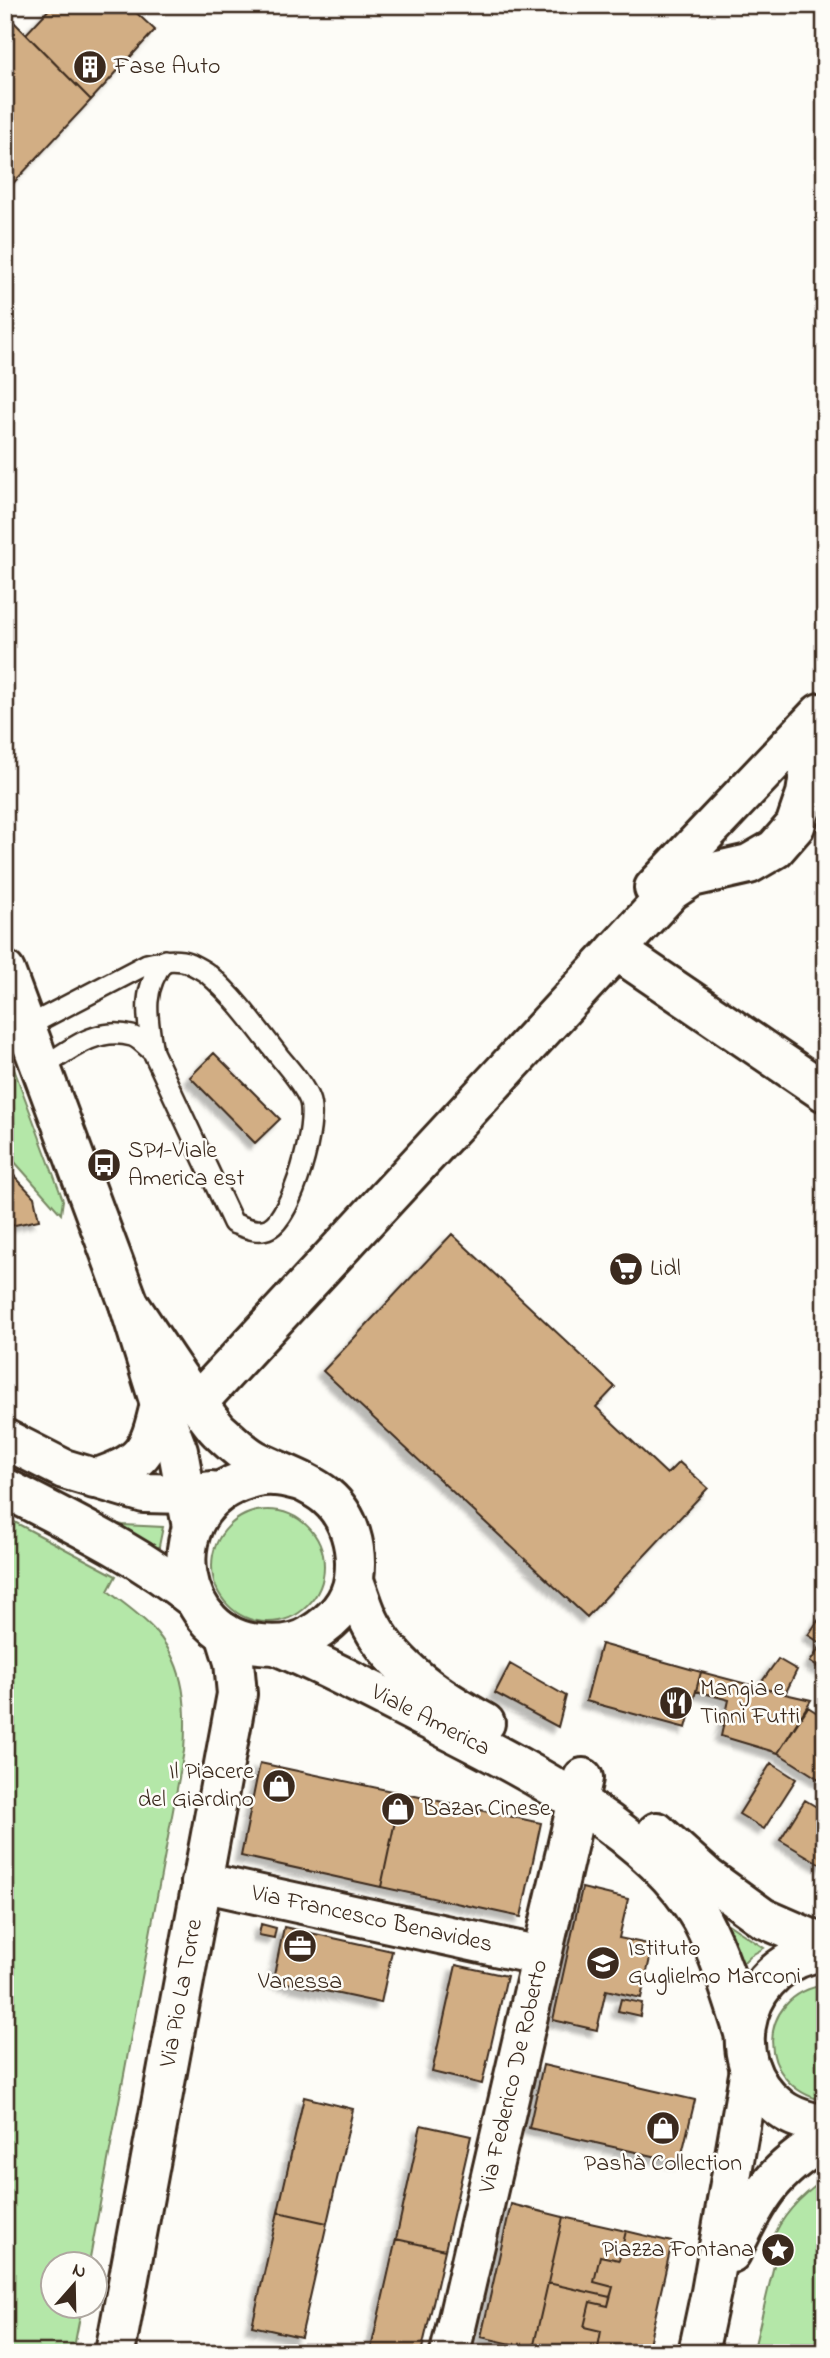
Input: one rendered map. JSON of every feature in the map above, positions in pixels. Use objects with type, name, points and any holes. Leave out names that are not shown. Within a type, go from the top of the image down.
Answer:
[{"type":"street","points":[[94,1479],[120,1471],[138,1460],[180,1397],[825,708]]},
{"type":"street","points":[[194,1599],[187,1575],[186,1551],[201,1503],[178,1451],[180,1397],[671,891],[692,877],[749,864],[775,849],[795,826],[806,794],[813,748],[825,726]]},
{"type":"street","points":[[616,950],[825,1092]]},
{"type":"street","points":[[5,971],[129,1304],[180,1397],[252,1458],[327,1497],[346,1521],[356,1550],[354,1580],[344,1605],[327,1626],[304,1639],[278,1646],[251,1644],[225,1633],[208,1618],[194,1599],[166,1576],[127,1552],[5,1488]]},
{"type":"street","points":[[5,1439],[64,1469],[94,1479],[144,1493],[201,1503],[247,1479],[274,1476],[300,1481]]},
{"type":"street","name":"Viale America","points":[[354,1580],[371,1625],[393,1656],[420,1682],[581,1790],[675,1884],[700,1918],[723,1968],[747,2051]]},
{"type":"street","name":"Via Pio La Torre","points":[[115,2353],[237,1694],[234,1662],[225,1633]]},
{"type":"street","name":"Viale America","points":[[278,1646],[320,1664],[475,1744],[581,1790],[647,1823],[708,1878],[763,1918],[825,1945]]},
{"type":"street","name":"Via Federico De Roberto","points":[[450,2353],[581,1790]]},
{"type":"street","name":"Via Francesco Benavides","points":[[201,1882],[541,1956]]},
{"type":"street","points":[[698,2353],[711,2292],[747,2051],[750,2006],[763,1983],[784,1964],[809,1953],[825,1951]]},
{"type":"street","points":[[747,2051],[762,2091],[780,2109],[803,2120],[825,2125]]},
{"type":"street","points":[[711,2292],[752,2208],[776,2175],[825,2140]]},
{"type":"lane","points":[[26,1027],[147,964],[165,960],[187,962],[207,973],[293,1073],[310,1101],[312,1128],[307,1152],[283,1216],[269,1229],[250,1230],[233,1223],[153,1052],[147,1001],[154,974],[165,960]]},
{"type":"lane","points":[[42,1068],[89,1038],[109,1033],[134,1036],[153,1052]]},
{"type":"green space","points":[[5,1045],[63,1200],[61,1214],[5,1151]]},
{"type":"green space","points":[[268,1510],[289,1514],[308,1526],[320,1545],[324,1566],[320,1587],[308,1606],[289,1618],[268,1622],[247,1618],[228,1606],[216,1587],[212,1566],[216,1545],[228,1526],[247,1514]]},
{"type":"green space","points":[[5,1517],[116,1576],[108,1591],[157,1633],[174,1660],[182,1689],[185,1719],[184,1751],[91,2250],[38,2250],[38,2320],[79,2320],[73,2353],[5,2353]]},
{"type":"green space","points":[[104,1521],[163,1527],[158,1551]]},
{"type":"green space","points":[[719,1918],[764,1948],[750,1956],[739,1967]]},
{"type":"green space","points":[[825,1985],[825,2101],[802,2092],[785,2078],[775,2060],[772,2041],[776,2022],[785,2005],[802,1992]]},
{"type":"green space","points":[[825,2179],[825,2353],[753,2353],[779,2244],[772,2241],[776,2231],[794,2206]]},
{"type":"building","name":"Fase Auto","points":[[53,5],[128,5],[155,30],[91,100],[26,34]]},
{"type":"building","points":[[5,13],[91,100],[5,192]]},
{"type":"building","points":[[214,1053],[280,1119],[255,1143],[190,1077]]},
{"type":"building","points":[[5,1166],[34,1197],[39,1220],[5,1227]]},
{"type":"building","points":[[452,1234],[615,1387],[596,1407],[667,1474],[679,1462],[708,1488],[587,1617],[323,1371]]},
{"type":"building","points":[[822,1615],[825,1617],[825,1672],[810,1662],[822,1644],[808,1635]]},
{"type":"building","points":[[601,1644],[701,1672],[686,1728],[586,1701]]},
{"type":"building","points":[[778,1659],[797,1670],[785,1694],[758,1687]]},
{"type":"building","points":[[510,1664],[566,1696],[558,1727],[495,1693]]},
{"type":"building","points":[[701,1672],[811,1700],[778,1753],[721,1736],[729,1700],[696,1691]]},
{"type":"building","points":[[808,1707],[825,1718],[825,1783],[778,1753]]},
{"type":"building","points":[[260,1763],[401,1793],[381,1887],[241,1856]]},
{"type":"building","points":[[771,1763],[796,1779],[764,1829],[739,1814]]},
{"type":"building","points":[[401,1793],[541,1823],[521,1917],[381,1887]]},
{"type":"building","points":[[805,1800],[825,1812],[825,1861],[822,1865],[780,1840]]},
{"type":"building","points":[[582,1888],[628,1899],[619,1938],[653,1945],[641,1998],[606,1990],[597,2030],[553,2020]]},
{"type":"building","points":[[261,1924],[276,1928],[274,1938],[259,1935]]},
{"type":"building","points":[[284,1927],[392,1951],[381,2003],[273,1980]]},
{"type":"building","points":[[456,1965],[507,1976],[482,2084],[432,2072]]},
{"type":"building","points":[[621,1999],[642,2003],[640,2016],[618,2011]]},
{"type":"building","points":[[543,2065],[695,2100],[680,2162],[529,2128]]},
{"type":"building","points":[[304,2097],[353,2109],[327,2223],[278,2212]]},
{"type":"building","points":[[421,2125],[471,2136],[445,2250],[396,2239]]},
{"type":"building","points":[[511,2204],[563,2217],[533,2349],[481,2337]]},
{"type":"building","points":[[278,2212],[327,2223],[301,2337],[252,2326]]},
{"type":"building","points":[[563,2217],[626,2231],[619,2260],[600,2256],[594,2282],[613,2287],[610,2297],[548,2283]]},
{"type":"building","points":[[626,2231],[672,2242],[647,2353],[597,2353],[601,2331],[584,2327],[590,2302],[608,2306],[613,2287],[594,2282],[600,2256],[619,2260]]},
{"type":"building","points":[[396,2239],[445,2250],[421,2353],[370,2353]]},
{"type":"building","points":[[548,2283],[610,2297],[608,2306],[590,2302],[584,2327],[601,2331],[597,2353],[549,2353],[533,2349]]},
{"type":"place","name":"Fase Auto","points":[[90,67]]},
{"type":"place","name":"SP1-Viale America est","points":[[104,1165]]},
{"type":"place","name":"Lidl","points":[[626,1269]]},
{"type":"place","name":"Mangia e Tinni Futti","points":[[676,1703]]},
{"type":"place","name":"Il Piacere del Giardino","points":[[279,1786]]},
{"type":"place","name":"Bazar Cinese","points":[[398,1809]]},
{"type":"place","name":"Vanessa","points":[[300,1946]]},
{"type":"place","name":"Istituto Guglielmo Marconi","points":[[603,1963]]},
{"type":"place","name":"Pashà Collection","points":[[663,2128]]},
{"type":"place","name":"Piazza Fontana","points":[[778,2250]]}]
